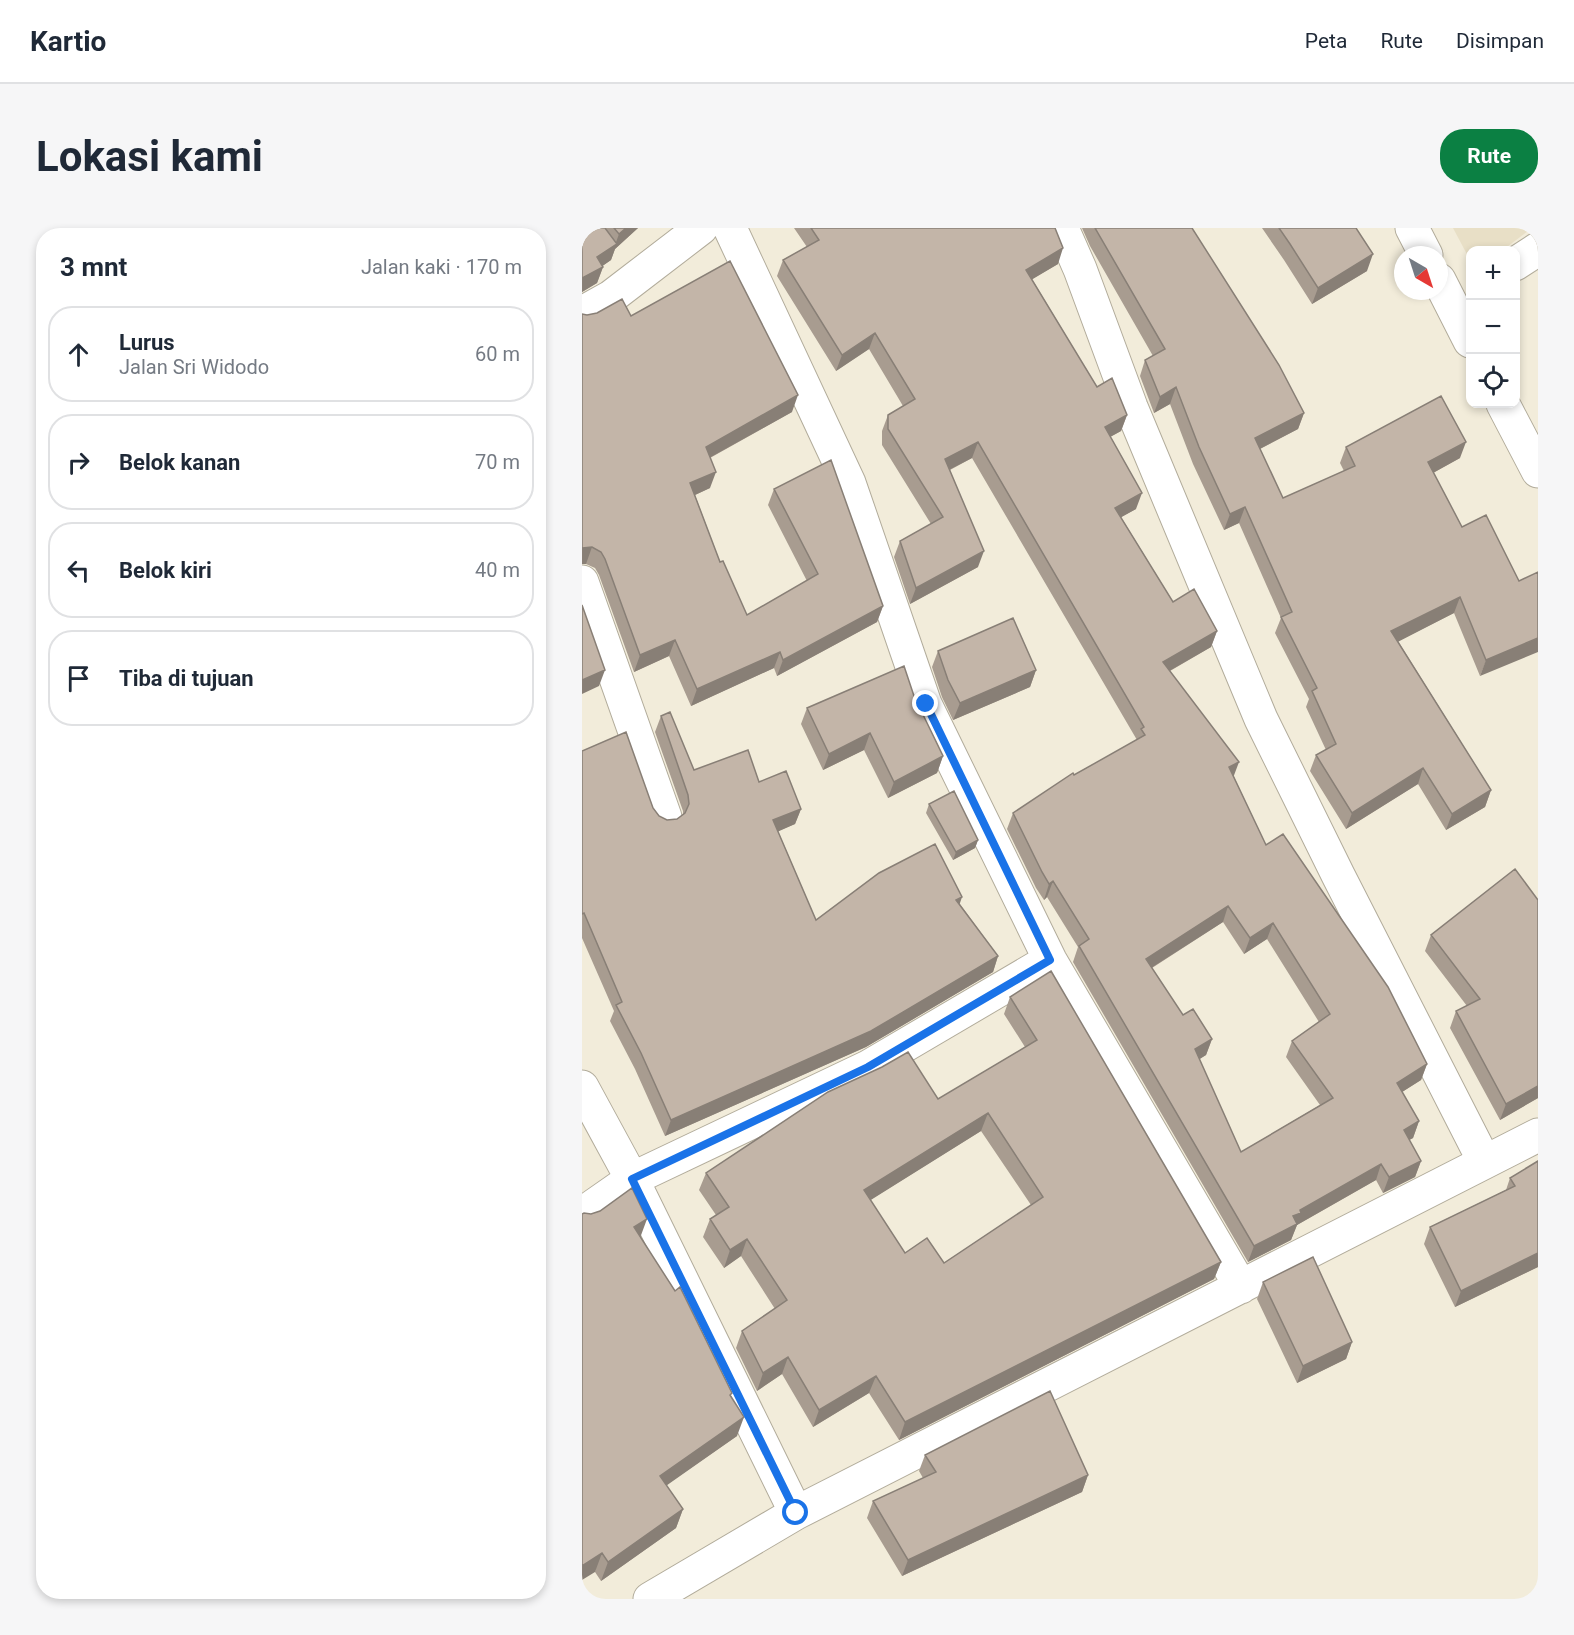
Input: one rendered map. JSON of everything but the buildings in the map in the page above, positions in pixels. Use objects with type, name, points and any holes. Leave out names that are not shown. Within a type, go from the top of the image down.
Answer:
[{"type":"street","points":[[582,313],[611,297],[701,228]]},
{"type":"street","points":[[730,228],[849,483],[926,704],[1050,960],[1242,1287]]},
{"type":"street","points":[[1062,228],[1080,269],[1131,407],[1261,719],[1484,1161]]},
{"type":"street","points":[[1412,228],[1421,246]]},
{"type":"street","points":[[1520,261],[1538,249]]},
{"type":"street","points":[[1454,294],[1466,329]]},
{"type":"street","points":[[1505,408],[1538,471]]},
{"type":"street","points":[[582,582],[664,817]]},
{"type":"street","points":[[582,1214],[632,1179],[868,1067],[1050,960]]},
{"type":"street","points":[[582,1087],[632,1179],[796,1513]]},
{"type":"street","points":[[650,1599],[796,1513],[1538,1135]]},
{"type":"shaded area","points":[[1453,228],[1532,228],[1508,246],[1466,246],[1466,252]]},
{"type":"route","points":[[796,1513],[632,1179],[868,1067],[1050,960],[926,704]]}]
